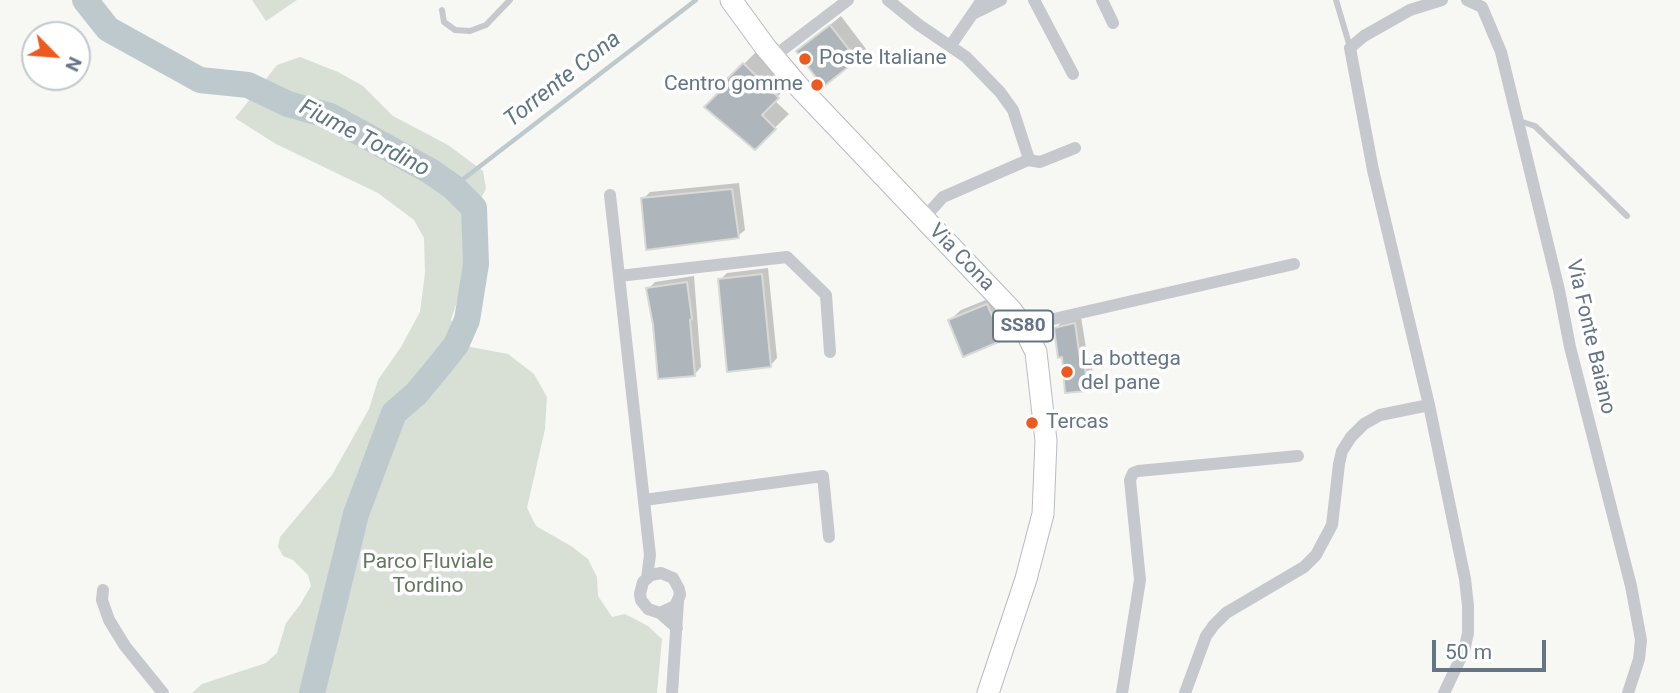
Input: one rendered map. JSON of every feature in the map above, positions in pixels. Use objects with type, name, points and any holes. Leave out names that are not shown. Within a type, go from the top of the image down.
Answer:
[{"type":"main road","name":"Via Cona","points":[[732,0],[769,53],[1011,310],[1023,326],[1036,352],[1046,441],[1044,501],[1035,548],[988,693]]},
{"type":"street","points":[[769,53],[801,37],[848,0]]},
{"type":"street","points":[[888,0],[919,26],[966,57],[1009,103],[1028,160]]},
{"type":"street","points":[[951,45],[982,0]]},
{"type":"street","points":[[973,14],[1001,0]]},
{"type":"street","points":[[1034,0],[1073,74]]},
{"type":"street","points":[[1102,0],[1113,23]]},
{"type":"street","points":[[1442,0],[1410,10],[1364,36],[1350,48],[1373,170],[1429,405],[1465,579],[1468,634],[1464,651],[1444,693]]},
{"type":"street","name":"Via Fonte Baiano","points":[[1467,0],[1482,7],[1502,52],[1570,347],[1606,481],[1641,640],[1639,659],[1628,693]]},
{"type":"street","points":[[923,219],[943,197],[1028,160],[1040,162],[1075,148]]},
{"type":"street","points":[[610,195],[650,555],[647,578],[640,588],[641,600],[648,609],[660,613],[677,628]]},
{"type":"street","points":[[619,276],[787,257],[826,295],[830,352]]},
{"type":"street","points":[[1023,326],[1294,264]]},
{"type":"street","points":[[1185,693],[1206,636],[1214,625],[1226,614],[1304,567],[1316,555],[1332,525],[1339,464],[1342,451],[1351,437],[1364,424],[1380,415],[1429,405]]},
{"type":"street","points":[[1122,693],[1140,580],[1130,480],[1133,473],[1298,456]]},
{"type":"street","points":[[644,500],[823,476],[829,537]]},
{"type":"street","points":[[650,555],[661,573]]},
{"type":"street","points":[[647,578],[661,573],[667,574],[677,583],[679,589],[672,693]]},
{"type":"street","points":[[103,590],[102,600],[109,621],[125,646],[163,693]]},
{"type":"street","points":[[660,613],[670,610],[678,601]]},
{"type":"lane","points":[[442,10],[444,22],[455,30],[470,31],[486,25],[510,0]]},
{"type":"lane","points":[[1336,0],[1350,48]]},
{"type":"lane","points":[[1518,121],[1535,126],[1626,216]]},
{"type":"green space","points":[[252,0],[297,0],[266,21]]},
{"type":"green space","name":"Parco Fluviale Tordino","points":[[300,57],[338,72],[363,86],[393,116],[448,145],[483,171],[486,189],[464,228],[463,283],[451,320],[465,346],[508,354],[534,374],[547,397],[545,429],[527,508],[536,526],[588,559],[597,577],[598,596],[612,617],[625,614],[648,626],[662,639],[657,693],[192,693],[202,684],[266,663],[277,653],[286,623],[311,586],[308,575],[293,560],[283,556],[278,547],[280,537],[332,475],[369,409],[378,380],[401,347],[420,312],[425,273],[424,238],[414,220],[378,193],[276,144],[235,118],[277,65]]},
{"type":"building","points":[[830,25],[857,60],[823,87],[796,51]]},
{"type":"building","points":[[743,63],[779,98],[762,115],[776,129],[755,150],[704,107]]},
{"type":"building","points":[[732,189],[739,238],[646,250],[641,198]]},
{"type":"building","points":[[762,274],[771,367],[727,372],[718,279]]},
{"type":"building","points":[[687,282],[695,376],[658,379],[653,325],[646,288]]},
{"type":"building","points":[[987,304],[1003,340],[963,357],[948,320]]},
{"type":"building","points":[[1075,323],[1081,366],[1085,366],[1087,391],[1065,393],[1062,357],[1058,358],[1054,328]]},
{"type":"waterway","name":"Fiume Tordino","points":[[85,0],[108,29],[200,80],[248,85],[288,104],[330,116],[430,171],[453,187],[474,208],[476,264],[467,320],[456,345],[416,394],[394,413],[356,514],[312,693]]},
{"type":"waterway","name":"Torrente Cona","points":[[453,187],[696,0]]},
{"type":"place","name":"Poste Italiane","points":[[805,59]]},
{"type":"place","name":"Centro gomme","points":[[817,85]]},
{"type":"place","name":"La bottega del pane","points":[[1067,372]]},
{"type":"place","name":"Tercas","points":[[1032,423]]}]
